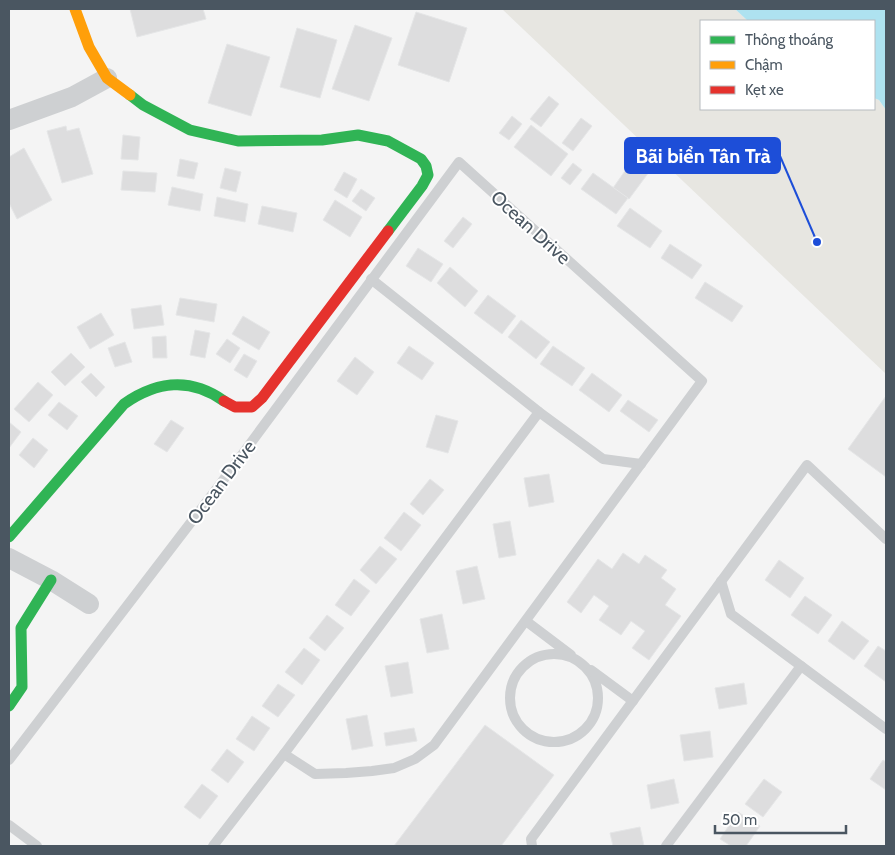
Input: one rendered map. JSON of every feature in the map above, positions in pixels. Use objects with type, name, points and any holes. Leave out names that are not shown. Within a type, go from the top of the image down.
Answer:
[{"type":"street","points":[[9,120],[72,97],[107,78],[89,47],[76,9]]},
{"type":"street","name":"Ocean Drive","points":[[9,537],[124,404],[147,390],[159,386],[187,384],[214,394],[229,406],[239,408],[252,407],[262,398],[422,186],[428,175],[426,166],[421,159],[388,141],[358,135],[322,140],[238,141],[190,130],[143,105],[107,78]]},
{"type":"street","points":[[9,558],[52,580],[89,604]]},
{"type":"street","points":[[9,706],[22,687],[21,628],[52,580]]},
{"type":"lane","name":"Ocean Drive","points":[[9,760],[214,491],[459,162],[702,380],[434,745],[415,759],[394,768],[372,772],[315,774],[284,754]]},
{"type":"lane","points":[[371,279],[539,412],[603,458],[641,464]]},
{"type":"lane","points":[[213,846],[284,754],[539,412]]},
{"type":"lane","points":[[532,846],[531,838],[807,465],[886,538]]},
{"type":"lane","points":[[721,581],[731,614],[886,729]]},
{"type":"lane","points":[[526,621],[633,701]]},
{"type":"lane","points":[[551,654],[566,655],[579,661],[590,671],[597,684],[599,698],[597,712],[590,725],[579,735],[566,741],[544,741],[525,732],[515,720],[510,706],[510,692],[514,677],[536,657],[551,654]]},
{"type":"lane","points":[[666,846],[801,666]]},
{"type":"lane","points":[[9,824],[37,846]]},
{"type":"sand","points":[[502,9],[735,9],[747,20],[700,20],[700,110],[875,110],[875,98],[879,100],[886,110],[886,374]]},
{"type":"water","points":[[735,9],[886,9],[886,110],[879,100],[875,98],[875,20],[747,20]]},
{"type":"building","points":[[130,9],[203,9],[206,19],[137,37]]},
{"type":"building","points":[[416,12],[467,28],[449,82],[398,65]]},
{"type":"building","points":[[355,25],[392,38],[369,101],[332,89]]},
{"type":"building","points":[[297,28],[337,40],[320,98],[280,87]]},
{"type":"building","points":[[227,44],[270,57],[251,116],[208,103]]},
{"type":"building","points":[[549,96],[559,104],[541,127],[530,119]]},
{"type":"building","points":[[512,116],[522,124],[509,140],[499,133]]},
{"type":"building","points":[[581,118],[592,126],[573,151],[562,143]]},
{"type":"building","points":[[531,125],[568,154],[551,176],[514,147]]},
{"type":"building","points":[[66,126],[67,131],[79,128],[93,174],[62,183],[47,131]]},
{"type":"building","points":[[123,135],[140,137],[138,160],[121,159]]},
{"type":"building","points":[[24,148],[52,200],[17,219],[9,203],[9,157]]},
{"type":"building","points":[[180,159],[198,163],[194,179],[177,176]]},
{"type":"building","points":[[632,161],[649,172],[629,199],[613,188]]},
{"type":"building","points":[[573,163],[582,170],[570,185],[561,178]]},
{"type":"building","points":[[225,168],[241,172],[236,192],[220,188]]},
{"type":"building","points":[[123,171],[157,173],[155,192],[121,190]]},
{"type":"building","points":[[344,172],[357,179],[347,198],[334,190]]},
{"type":"building","points":[[593,173],[628,198],[616,214],[581,189]]},
{"type":"building","points":[[172,187],[203,194],[200,211],[168,205]]},
{"type":"building","points":[[361,189],[375,198],[366,211],[352,201]]},
{"type":"building","points":[[217,197],[248,204],[245,222],[214,216]]},
{"type":"building","points":[[335,200],[362,217],[350,237],[323,220]]},
{"type":"building","points":[[262,206],[297,213],[293,232],[258,224]]},
{"type":"building","points":[[630,208],[662,231],[650,248],[617,226]]},
{"type":"building","points":[[463,217],[472,224],[453,248],[444,241]]},
{"type":"building","points":[[670,244],[702,265],[692,279],[661,258]]},
{"type":"building","points":[[418,248],[443,264],[431,282],[406,266]]},
{"type":"building","points":[[450,267],[478,291],[465,307],[437,283]]},
{"type":"building","points":[[705,282],[743,306],[732,322],[695,298]]},
{"type":"building","points":[[488,295],[516,316],[502,334],[474,313]]},
{"type":"building","points":[[180,298],[217,304],[214,322],[176,315]]},
{"type":"building","points":[[161,305],[164,325],[134,329],[131,309]]},
{"type":"building","points":[[101,313],[114,335],[90,349],[77,327]]},
{"type":"building","points":[[243,316],[270,332],[259,350],[232,334]]},
{"type":"building","points":[[521,320],[550,342],[536,359],[508,337]]},
{"type":"building","points":[[195,330],[210,333],[205,358],[190,355]]},
{"type":"building","points":[[166,336],[167,358],[153,358],[152,337]]},
{"type":"building","points":[[227,339],[240,348],[230,363],[216,354]]},
{"type":"building","points":[[125,342],[132,362],[115,367],[108,348]]},
{"type":"building","points":[[409,346],[434,363],[422,380],[397,363]]},
{"type":"building","points":[[553,346],[585,368],[572,386],[540,364]]},
{"type":"building","points":[[71,353],[85,367],[65,386],[51,372]]},
{"type":"building","points":[[244,354],[257,361],[247,378],[234,370]]},
{"type":"building","points":[[355,357],[374,372],[357,395],[337,381]]},
{"type":"building","points":[[91,373],[105,387],[96,397],[81,382]]},
{"type":"building","points":[[592,373],[622,395],[609,412],[579,390]]},
{"type":"building","points":[[38,382],[53,395],[29,422],[14,409]]},
{"type":"building","points":[[886,396],[886,477],[848,449]]},
{"type":"building","points":[[628,400],[658,420],[649,432],[620,411]]},
{"type":"building","points":[[59,402],[78,416],[67,430],[48,415]]},
{"type":"building","points":[[436,415],[458,421],[448,453],[426,447]]},
{"type":"building","points":[[171,420],[184,428],[167,452],[154,444]]},
{"type":"building","points":[[9,422],[21,432],[9,448]]},
{"type":"building","points":[[33,438],[48,450],[34,468],[19,455]]},
{"type":"building","points":[[549,474],[554,502],[529,507],[524,478]]},
{"type":"building","points":[[430,479],[444,490],[423,515],[410,504]]},
{"type":"building","points":[[404,512],[421,525],[401,551],[384,538]]},
{"type":"building","points":[[510,521],[516,555],[499,558],[493,524]]},
{"type":"building","points":[[380,546],[397,559],[376,584],[360,570]]},
{"type":"building","points":[[623,553],[639,564],[645,555],[667,570],[661,578],[676,589],[665,605],[681,616],[649,660],[632,648],[645,631],[631,621],[621,635],[599,620],[609,606],[594,595],[581,613],[567,602],[598,559],[612,569]]},
{"type":"building","points":[[779,560],[804,578],[790,598],[765,580]]},
{"type":"building","points":[[477,566],[485,599],[463,604],[456,571]]},
{"type":"building","points":[[354,579],[370,591],[351,616],[335,605]]},
{"type":"building","points":[[805,596],[832,615],[818,634],[791,615]]},
{"type":"building","points":[[442,614],[449,649],[427,653],[420,619]]},
{"type":"building","points":[[327,615],[344,628],[325,651],[309,638]]},
{"type":"building","points":[[842,621],[869,641],[854,660],[828,641]]},
{"type":"building","points":[[878,646],[886,651],[886,682],[864,666]]},
{"type":"building","points":[[304,648],[320,660],[302,685],[285,672]]},
{"type":"building","points":[[408,662],[413,693],[391,697],[385,666]]},
{"type":"building","points":[[744,683],[747,704],[719,709],[715,688]]},
{"type":"building","points":[[278,684],[295,695],[278,717],[262,706]]},
{"type":"building","points":[[367,715],[373,746],[352,750],[346,719]]},
{"type":"building","points":[[252,716],[270,728],[254,751],[236,739]]},
{"type":"building","points":[[485,725],[554,775],[501,846],[394,846]]},
{"type":"building","points":[[414,728],[417,741],[386,746],[384,733]]},
{"type":"building","points":[[710,731],[713,757],[684,761],[680,735]]},
{"type":"building","points":[[227,749],[244,762],[228,783],[211,770]]},
{"type":"building","points":[[883,760],[886,762],[886,790],[870,779]]},
{"type":"building","points":[[674,779],[679,803],[651,809],[647,785]]},
{"type":"building","points":[[764,779],[782,792],[763,817],[745,804]]},
{"type":"building","points":[[202,784],[218,796],[200,819],[184,807]]},
{"type":"building","points":[[738,812],[760,826],[746,846],[731,846],[720,839]]},
{"type":"building","points":[[640,827],[644,846],[613,846],[610,833]]},
{"type":"traffic: fast","points":[[130,95],[143,105],[190,130],[238,141],[322,140],[358,135],[388,141],[421,159],[426,166],[428,175],[422,186],[388,231]]},
{"type":"traffic: fast","points":[[9,537],[124,404],[136,396],[161,387],[186,385],[211,393],[224,401]]},
{"type":"traffic: fast","points":[[9,706],[22,687],[21,628],[51,580]]},
{"type":"traffic: slow","points":[[75,9],[89,47],[107,78],[130,95]]},
{"type":"traffic: jam","points":[[224,401],[235,407],[252,407],[262,398],[388,231]]},
{"type":"place","name":"Bãi biển Tân Trà","points":[[817,242]]}]
